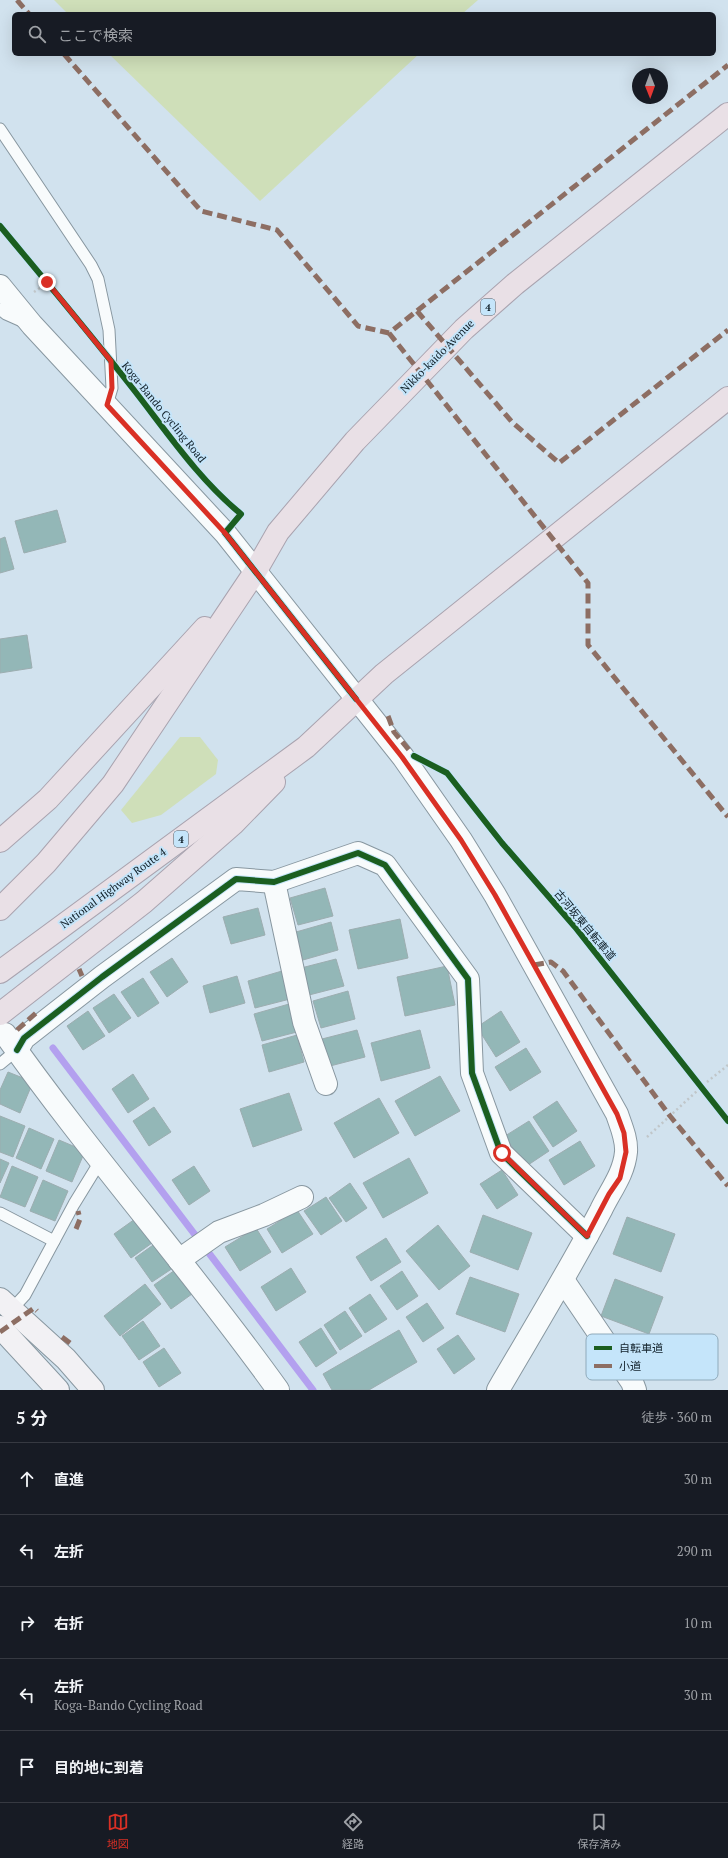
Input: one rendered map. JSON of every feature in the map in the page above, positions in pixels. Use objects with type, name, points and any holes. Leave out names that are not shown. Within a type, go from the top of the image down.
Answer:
[{"type":"highway","name":"Nikko-kaido Avenue","points":[[255,572],[278,532],[360,436],[464,329],[515,284],[728,114]]},
{"type":"highway","name":"4","points":[[356,699],[384,674],[728,398]]},
{"type":"highway","name":"4","points":[[0,841],[48,799],[255,572]]},
{"type":"highway","name":"4","points":[[0,909],[46,863],[113,784],[255,572]]},
{"type":"highway","name":"National Highway Route 4","points":[[0,972],[306,747],[356,699]]},
{"type":"highway","name":"4","points":[[7,1033],[144,902],[233,824],[262,796],[306,747]]},
{"type":"main road","points":[[6,1304],[66,1359],[93,1390]]},
{"type":"main road","points":[[3,1337],[58,1390]]},
{"type":"street","points":[[0,286],[32,325],[225,533],[402,757],[461,840],[495,895],[617,1114],[624,1133],[626,1152],[620,1178],[609,1194],[563,1280],[498,1390]]},
{"type":"street","points":[[7,1033],[24,1038],[102,977],[236,880],[274,882],[358,853],[385,865],[468,979],[472,1073],[502,1153],[587,1236]]},
{"type":"street","points":[[274,882],[304,1022],[326,1084]]},
{"type":"street","points":[[7,1033],[101,1160],[187,1255],[250,1351],[278,1390]]},
{"type":"street","points":[[187,1255],[219,1232],[264,1215],[302,1197]]},
{"type":"street","points":[[563,1280],[600,1334]]},
{"type":"street","points":[[631,1380],[635,1390]]},
{"type":"lane","points":[[0,129],[91,265],[98,279],[109,330],[112,388],[107,405]]},
{"type":"lane","points":[[0,309],[6,314],[32,325]]},
{"type":"lane","points":[[0,1064],[7,1033]]},
{"type":"lane","points":[[6,1304],[25,1295],[54,1240],[101,1160]]},
{"type":"lane","points":[[0,1213],[54,1240]]},
{"type":"path","points":[[42,277],[51,288]]},
{"type":"path","points":[[32,294],[47,282]]},
{"type":"path","points":[[707,1082],[728,1065]]},
{"type":"path","points":[[647,1137],[697,1091]]},
{"type":"green space","points":[[54,0],[478,0],[464,12],[66,12]]},
{"type":"green space","points":[[111,56],[417,56],[260,201]]},
{"type":"green space","points":[[180,737],[200,737],[218,760],[216,774],[161,815],[132,823],[121,810]]},
{"type":"building","points":[[57,510],[66,542],[24,553],[15,521]]},
{"type":"building","points":[[5,537],[14,569],[0,573],[0,539]]},
{"type":"building","points":[[27,635],[32,668],[0,673],[0,639]]},
{"type":"building","points":[[325,888],[333,916],[298,925],[290,898]]},
{"type":"building","points":[[258,908],[265,935],[231,944],[223,917]]},
{"type":"building","points":[[400,919],[408,958],[358,969],[349,930]]},
{"type":"building","points":[[331,922],[338,950],[303,960],[296,932]]},
{"type":"building","points":[[172,958],[188,982],[167,997],[150,972]]},
{"type":"building","points":[[336,959],[344,986],[309,995],[301,968]]},
{"type":"building","points":[[447,966],[455,1005],[405,1016],[397,977]]},
{"type":"building","points":[[282,971],[290,999],[255,1008],[248,981]]},
{"type":"building","points":[[237,976],[245,1003],[210,1013],[203,986]]},
{"type":"building","points":[[143,978],[159,1003],[138,1017],[121,992]]},
{"type":"building","points":[[348,991],[355,1019],[321,1028],[313,1001]]},
{"type":"building","points":[[114,994],[131,1018],[109,1033],[93,1008]]},
{"type":"building","points":[[289,1004],[297,1032],[262,1041],[254,1014]]},
{"type":"building","points":[[88,1011],[105,1036],[83,1050],[67,1026]]},
{"type":"building","points":[[501,1011],[520,1042],[496,1057],[477,1027]]},
{"type":"building","points":[[357,1030],[365,1057],[330,1066],[322,1039]]},
{"type":"building","points":[[420,1030],[430,1068],[381,1081],[371,1043]]},
{"type":"building","points":[[297,1035],[304,1062],[269,1072],[262,1045]]},
{"type":"building","points":[[526,1048],[541,1072],[510,1091],[495,1067]]},
{"type":"building","points":[[8,1072],[33,1082],[20,1113],[0,1104],[0,1090]]},
{"type":"building","points":[[133,1074],[149,1099],[128,1113],[112,1089]]},
{"type":"building","points":[[440,1076],[460,1111],[415,1136],[395,1101]]},
{"type":"building","points":[[289,1093],[302,1130],[253,1147],[240,1109]]},
{"type":"building","points":[[379,1098],[399,1133],[354,1158],[334,1123]]},
{"type":"building","points":[[557,1101],[577,1131],[553,1147],[533,1117]]},
{"type":"building","points":[[154,1107],[171,1132],[149,1146],[133,1121]]},
{"type":"building","points":[[0,1116],[25,1126],[13,1157],[0,1152]]},
{"type":"building","points":[[529,1121],[549,1151],[525,1167],[505,1136]]},
{"type":"building","points":[[29,1128],[54,1139],[41,1169],[16,1158]]},
{"type":"building","points":[[59,1140],[85,1151],[72,1182],[46,1171]]},
{"type":"building","points":[[580,1141],[595,1166],[564,1185],[549,1160]]},
{"type":"building","points":[[409,1158],[428,1193],[383,1218],[363,1183]]},
{"type":"building","points":[[0,1159],[9,1163],[0,1183]]},
{"type":"building","points":[[12,1166],[38,1177],[25,1207],[0,1197]]},
{"type":"building","points":[[194,1166],[210,1191],[189,1205],[172,1180]]},
{"type":"building","points":[[502,1170],[518,1195],[497,1209],[480,1184]]},
{"type":"building","points":[[43,1180],[68,1191],[55,1221],[30,1211]]},
{"type":"building","points":[[350,1183],[367,1208],[346,1222],[329,1198]]},
{"type":"building","points":[[326,1197],[342,1221],[321,1235],[304,1211]]},
{"type":"building","points":[[297,1210],[313,1234],[282,1253],[267,1229]]},
{"type":"building","points":[[483,1215],[532,1233],[518,1270],[470,1252]]},
{"type":"building","points":[[627,1217],[675,1234],[661,1272],[613,1254]]},
{"type":"building","points":[[135,1219],[152,1243],[131,1258],[114,1234]]},
{"type":"building","points":[[438,1225],[470,1266],[439,1290],[406,1251]]},
{"type":"building","points":[[256,1228],[271,1252],[240,1271],[225,1247]]},
{"type":"building","points":[[386,1238],[401,1262],[371,1281],[356,1257]]},
{"type":"building","points":[[156,1243],[173,1268],[152,1282],[135,1258]]},
{"type":"building","points":[[291,1268],[306,1292],[276,1311],[261,1287]]},
{"type":"building","points":[[175,1270],[192,1294],[171,1309],[154,1285]]},
{"type":"building","points":[[402,1271],[418,1296],[397,1310],[380,1286]]},
{"type":"building","points":[[470,1277],[519,1294],[505,1332],[456,1314]]},
{"type":"building","points":[[615,1279],[663,1297],[649,1334],[601,1316]]},
{"type":"building","points":[[145,1284],[161,1304],[120,1336],[104,1316]]},
{"type":"building","points":[[370,1294],[387,1319],[365,1333],[349,1308]]},
{"type":"building","points":[[427,1303],[444,1328],[423,1342],[406,1317]]},
{"type":"building","points":[[345,1311],[362,1336],[340,1350],[324,1325]]},
{"type":"building","points":[[143,1321],[160,1346],[139,1360],[122,1336]]},
{"type":"building","points":[[321,1328],[337,1353],[316,1367],[299,1342]]},
{"type":"building","points":[[399,1330],[417,1362],[369,1390],[332,1390],[323,1374]]},
{"type":"building","points":[[458,1335],[475,1359],[454,1374],[437,1349]]},
{"type":"building","points":[[164,1348],[181,1373],[159,1387],[143,1362]]},
{"type":"waterway","points":[[53,1048],[313,1390]]},
{"type":"marked path","points":[[17,0],[27,12]]},
{"type":"marked path","points":[[66,56],[201,211],[277,230],[358,326],[389,333],[728,65]]},
{"type":"marked path","points":[[417,311],[512,422],[559,463],[728,330]]},
{"type":"marked path","points":[[389,333],[588,583],[588,645],[728,817]]},
{"type":"marked path","points":[[388,716],[394,732],[414,756]]},
{"type":"marked path","points":[[534,965],[551,962],[563,971],[670,1116],[728,1186]]},
{"type":"marked path","points":[[79,969],[82,976]]},
{"type":"marked path","points":[[17,1030],[36,1013]]},
{"type":"marked path","points":[[76,1229],[80,1219],[78,1211]]},
{"type":"marked path","points":[[0,1332],[34,1308],[37,1311]]},
{"type":"marked path","points":[[62,1337],[74,1346]]},
{"type":"cycle path","name":"Koga-Bando Cycling Road","points":[[0,226],[66,305],[196,469],[210,485],[241,514],[225,533],[356,699]]},
{"type":"cycle path","name":"古河坂東自転車道","points":[[414,756],[447,773],[502,843],[575,927],[728,1121]]},
{"type":"cycle path","points":[[17,1050],[24,1038],[102,977],[236,879],[274,882],[358,853],[385,865],[468,979],[472,1073],[501,1153],[587,1236]]},
{"type":"route","points":[[47,282],[111,361],[112,388],[107,405],[225,533],[402,757],[461,840],[495,895],[617,1114],[624,1133],[626,1152],[620,1178],[609,1194],[587,1236],[502,1153]]}]
